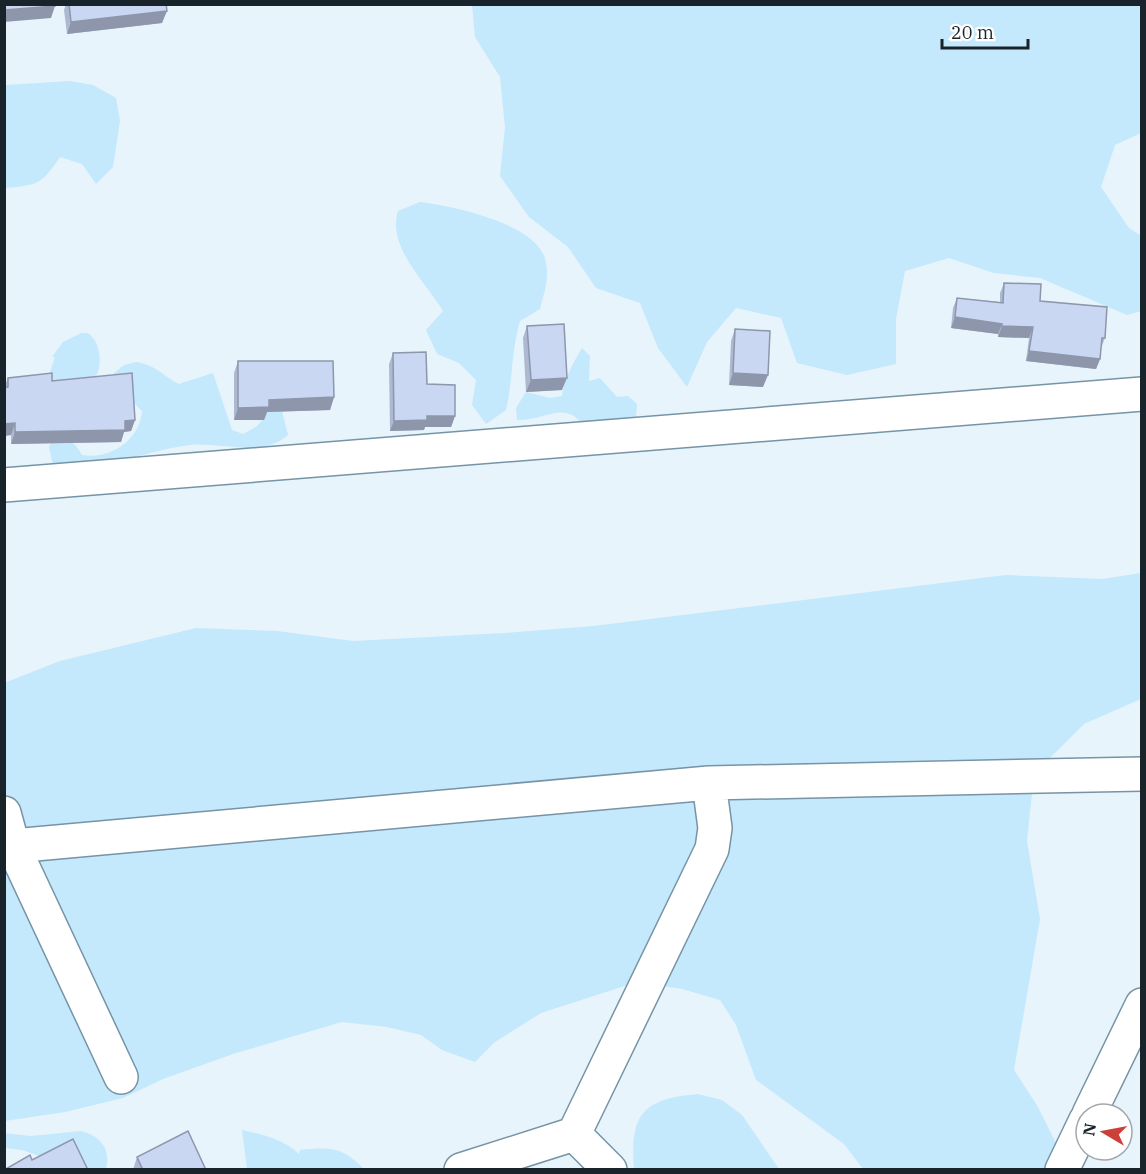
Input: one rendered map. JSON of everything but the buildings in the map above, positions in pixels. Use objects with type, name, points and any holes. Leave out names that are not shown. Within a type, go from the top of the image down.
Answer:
[{"type":"street","points":[[4,485],[1142,393]]},
{"type":"street","points":[[13,846],[709,783],[1142,774]]},
{"type":"street","points":[[460,1170],[574,1134],[712,849],[715,828],[709,783]]},
{"type":"street","points":[[4,813],[13,846],[121,1077]]},
{"type":"street","points":[[1095,1102],[1142,1005]]},
{"type":"street","points":[[574,1134],[610,1170]]},
{"type":"street","points":[[1062,1170],[1074,1145]]},
{"type":"shaded area","points":[[472,5],[1141,5],[1141,133],[1115,145],[1101,187],[1129,228],[1141,236],[1141,311],[1127,315],[1040,278],[994,273],[949,258],[905,271],[896,319],[896,364],[847,375],[797,363],[781,318],[736,308],[707,342],[687,387],[658,348],[640,303],[596,288],[568,247],[529,217],[500,176],[505,127],[500,77],[475,37]]},
{"type":"shaded area","points":[[70,81],[93,85],[116,98],[120,121],[113,167],[96,184],[82,164],[60,157],[38,182],[5,188],[5,85]]},
{"type":"shaded area","points":[[420,202],[473,213],[512,228],[529,238],[540,249],[546,263],[546,281],[540,309],[520,321],[506,410],[486,424],[472,405],[476,380],[459,363],[437,354],[426,330],[443,311],[410,264],[398,238],[396,225],[398,211]]},
{"type":"shaded area","points":[[81,333],[88,333],[98,347],[98,371],[89,385],[62,409],[49,375],[55,357],[52,357],[63,342]]},
{"type":"shaded area","points":[[582,348],[590,356],[589,381],[600,378],[617,397],[628,396],[637,404],[635,428],[587,432],[580,421],[564,413],[517,420],[516,408],[526,392],[550,398],[562,396],[572,365]]},
{"type":"shaded area","points":[[136,362],[155,368],[179,384],[213,373],[232,430],[243,434],[252,430],[268,409],[282,411],[288,435],[266,446],[241,448],[190,445],[107,464],[54,470],[49,447],[55,436],[71,442],[82,455],[93,456],[113,451],[130,439],[136,431],[142,411],[116,385],[113,374],[124,365]]},
{"type":"shaded area","points":[[1141,573],[1141,699],[1084,724],[1034,774],[1027,841],[1040,919],[1014,1070],[1038,1107],[1069,1169],[863,1169],[844,1144],[756,1080],[736,1025],[720,1000],[682,989],[637,982],[541,1013],[495,1042],[475,1062],[442,1050],[421,1035],[387,1027],[342,1022],[233,1054],[163,1079],[123,1098],[65,1112],[5,1121],[4,683],[60,661],[196,628],[277,631],[353,641],[505,633],[593,626],[1006,575],[1102,579]]},
{"type":"shaded area","points":[[698,1094],[722,1100],[742,1115],[779,1169],[634,1169],[634,1135],[644,1113],[652,1105],[664,1100]]},
{"type":"shaded area","points":[[242,1130],[279,1141],[299,1154],[300,1150],[335,1150],[349,1156],[364,1169],[247,1169]]},
{"type":"shaded area","points":[[81,1131],[94,1136],[102,1144],[107,1155],[106,1169],[77,1169],[22,1150],[5,1148],[4,1133],[31,1136]]}]
